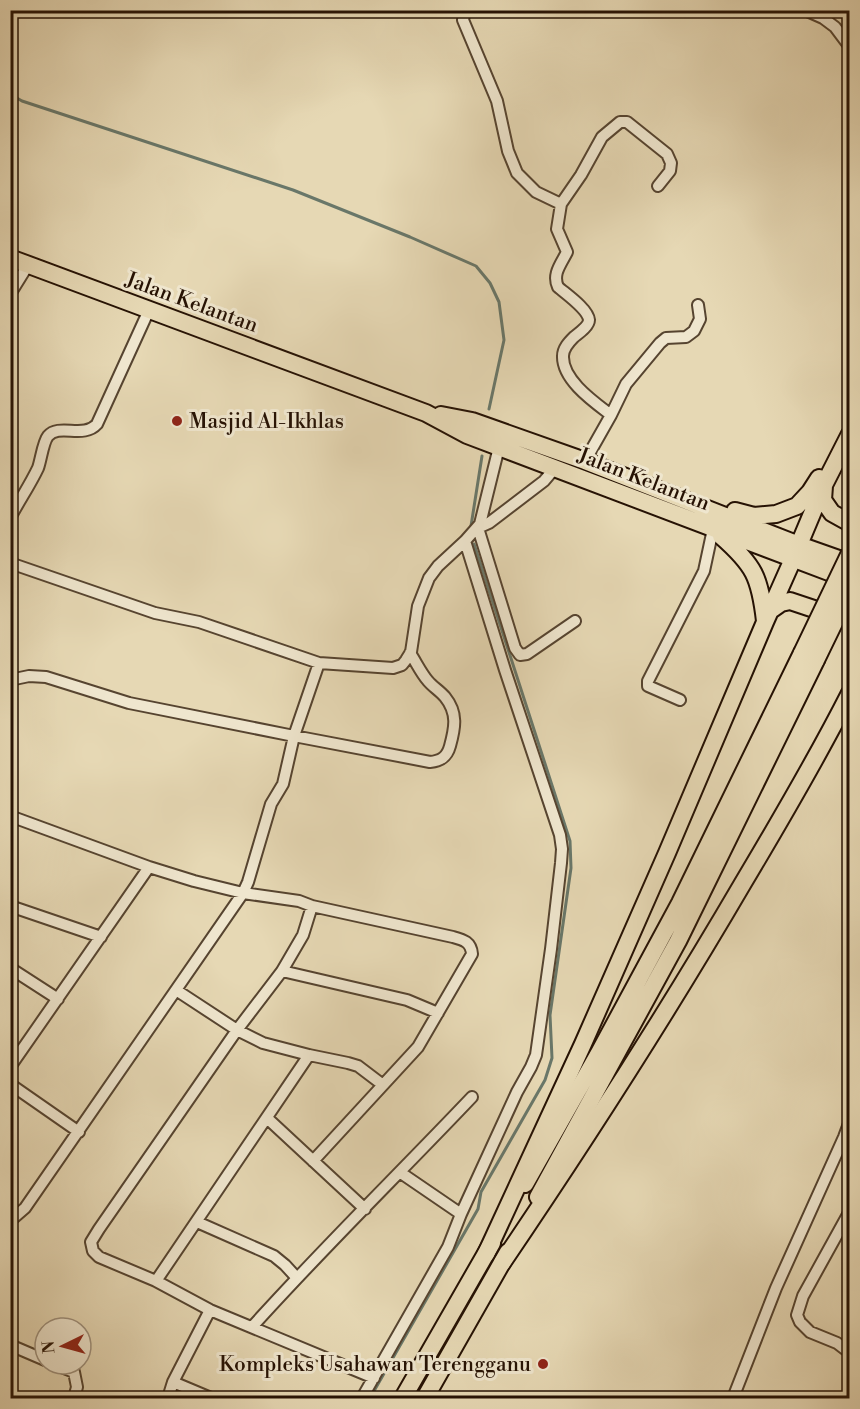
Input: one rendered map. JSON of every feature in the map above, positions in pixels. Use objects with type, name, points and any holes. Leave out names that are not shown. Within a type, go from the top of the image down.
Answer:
[{"type":"main road","name":"Jalan Kelantan","points":[[10,258],[426,413],[467,435],[713,529],[796,552],[849,563]]},
{"type":"main road","name":"Jalan Kelantan","points":[[426,413],[472,420],[585,461],[690,503],[796,552],[849,580]]},
{"type":"main road","points":[[486,1254],[583,1044],[824,485],[849,434]]},
{"type":"main road","points":[[690,503],[754,516],[776,514],[797,506],[840,451]]},
{"type":"main road","points":[[824,485],[823,500],[832,513],[849,523]]},
{"type":"main road","points":[[713,529],[749,563],[760,587],[768,616]]},
{"type":"main road","points":[[425,1398],[502,1263],[678,941],[809,656],[849,553]]},
{"type":"main road","points":[[403,1398],[599,1053],[809,656],[849,590]]},
{"type":"main road","points":[[768,616],[781,603],[790,601],[849,621]]},
{"type":"main road","points":[[502,1263],[556,1184],[685,980],[804,780],[849,693]]},
{"type":"main road","points":[[830,733],[849,707]]},
{"type":"street","points":[[465,10],[463,20],[497,101],[508,151],[517,173],[536,192],[561,204]]},
{"type":"street","points":[[806,10],[835,27],[849,47]]},
{"type":"street","points":[[611,415],[580,391],[566,371],[562,355],[567,344],[588,324],[589,318],[585,310],[558,287],[555,277],[567,252],[557,229],[561,204],[581,175],[602,136],[620,123],[627,122],[667,154],[670,171],[658,186]]},
{"type":"street","points":[[10,294],[28,265]]},
{"type":"street","points":[[585,461],[626,384],[660,343],[666,338],[686,337],[694,331],[700,319],[698,305]]},
{"type":"street","points":[[10,518],[38,468],[48,436],[56,431],[85,431],[94,428],[97,424],[149,310]]},
{"type":"street","points":[[10,563],[155,613],[199,622],[319,663],[393,668],[402,665],[410,653],[418,606],[429,578],[438,566],[478,528],[482,520],[500,447]]},
{"type":"street","points":[[478,528],[489,523],[544,481],[555,468]]},
{"type":"street","points":[[478,528],[515,648],[520,655],[527,654],[575,621]]},
{"type":"street","points":[[680,700],[648,686],[648,681],[704,571],[713,529]]},
{"type":"street","points":[[362,1398],[448,1246],[517,1092],[531,1067],[536,1055],[551,949],[561,863],[560,836],[465,541]]},
{"type":"street","points":[[10,680],[29,676],[46,677],[129,704],[430,762],[437,761],[445,758],[449,751],[455,729],[454,715],[445,696],[428,681],[410,653]]},
{"type":"street","points":[[10,1221],[25,1208],[243,893],[271,804],[283,784],[294,736],[319,663]]},
{"type":"street","points":[[10,816],[194,881],[243,893],[293,900],[463,939],[469,943],[472,947],[472,954],[418,1047],[313,1161]]},
{"type":"street","points":[[10,1067],[149,867]]},
{"type":"street","points":[[10,906],[101,937]]},
{"type":"street","points":[[312,906],[303,935],[282,971],[237,1030],[91,1242],[93,1251],[99,1257],[156,1281],[210,1310],[374,1378]]},
{"type":"street","points":[[10,968],[58,999]]},
{"type":"street","points":[[282,971],[407,1000],[438,1013]]},
{"type":"street","points":[[176,990],[237,1030],[263,1044],[358,1066],[383,1085]]},
{"type":"street","points":[[156,1281],[309,1055]]},
{"type":"street","points":[[10,1084],[79,1131]]},
{"type":"street","points":[[252,1327],[472,1097]]},
{"type":"street","points":[[267,1118],[364,1209]]},
{"type":"street","points":[[733,1398],[776,1288],[844,1137],[849,1121]]},
{"type":"street","points":[[401,1173],[461,1214]]},
{"type":"street","points":[[849,1211],[803,1296],[798,1315],[800,1322],[810,1332],[837,1342],[849,1353]]},
{"type":"street","points":[[197,1222],[274,1256],[297,1278]]},
{"type":"street","points":[[168,1398],[173,1382],[210,1310]]},
{"type":"street","points":[[10,1345],[33,1355]]},
{"type":"street","points":[[74,1398],[77,1387],[75,1376]]},
{"type":"street","points":[[173,1382],[211,1398]]},
{"type":"waterway","points":[[10,94],[22,101],[293,190],[476,266],[490,283],[499,302],[504,340],[489,409]]},
{"type":"waterway","points":[[471,526],[482,456]]},
{"type":"waterway","points":[[370,1398],[478,1209],[481,1192],[545,1080],[552,1058],[550,1015],[571,868],[570,841],[474,544]]},
{"type":"place","name":"Masjid Al-Ikhlas","points":[[177,421]]},
{"type":"place","name":"Kompleks Usahawan Terengganu","points":[[543,1364]]}]
